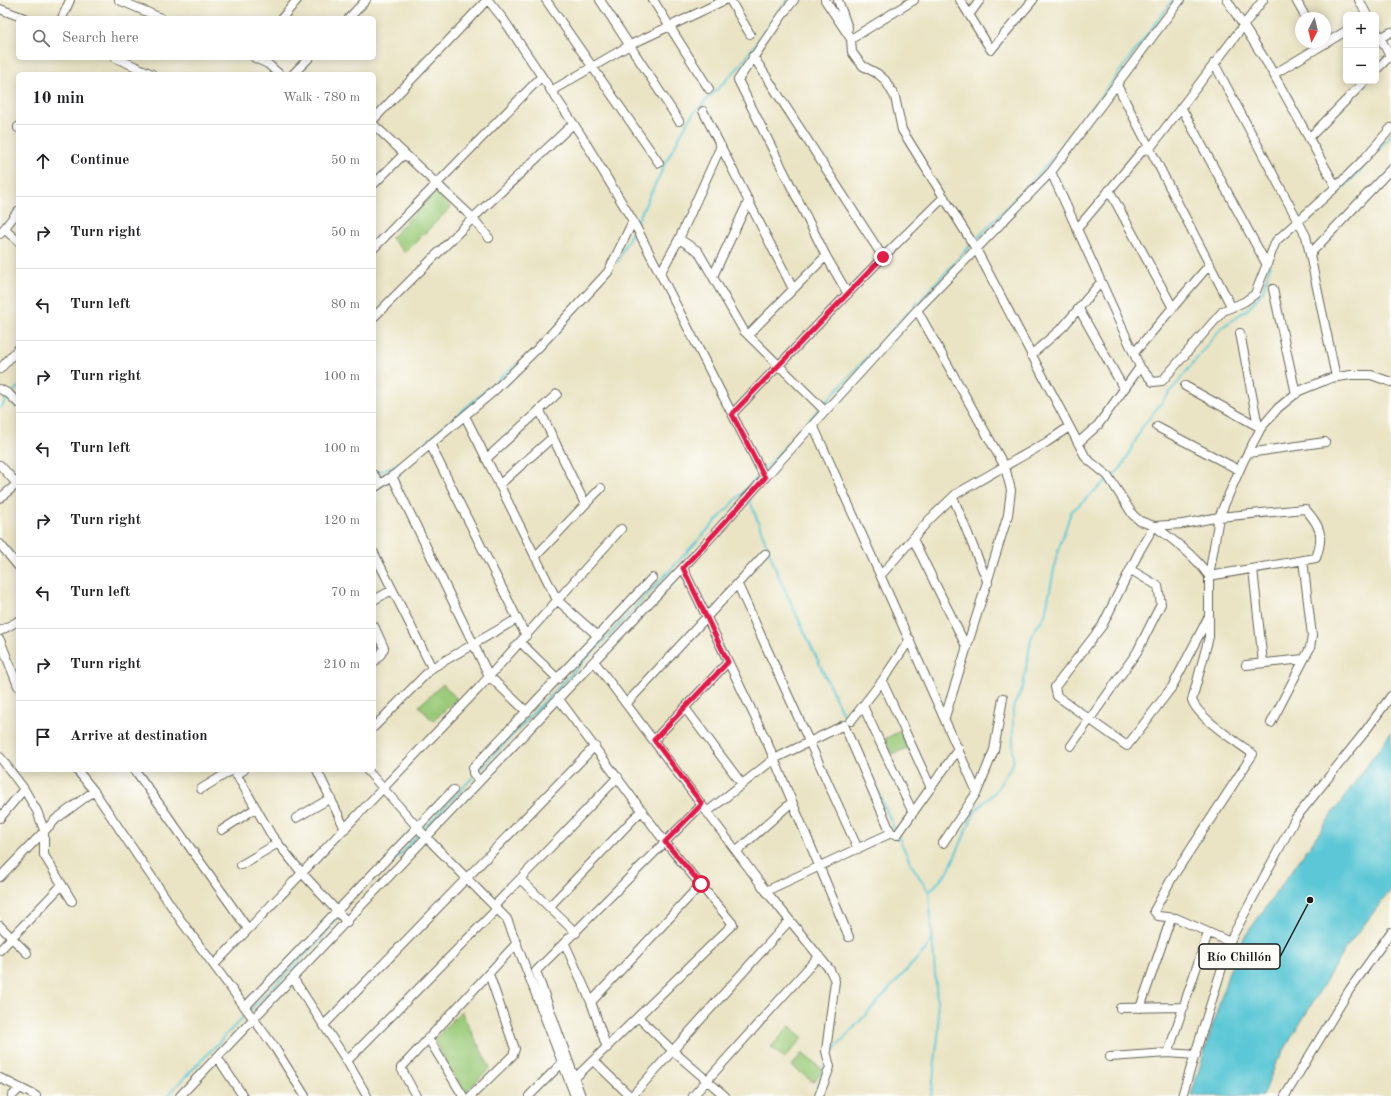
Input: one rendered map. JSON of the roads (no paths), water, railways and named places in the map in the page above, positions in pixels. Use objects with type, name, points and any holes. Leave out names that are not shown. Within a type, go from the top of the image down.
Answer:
[{"type":"street","points":[[63,16],[70,0]]},
{"type":"street","points":[[119,0],[156,16]]},
{"type":"street","points":[[351,16],[366,0]]},
{"type":"street","points":[[376,117],[488,0],[504,20],[573,124],[633,221],[765,478]]},
{"type":"street","points":[[546,0],[659,163]]},
{"type":"street","points":[[600,0],[679,121]]},
{"type":"street","points":[[653,0],[709,90]]},
{"type":"street","points":[[551,91],[630,45],[725,0]]},
{"type":"street","points":[[730,0],[750,34]]},
{"type":"street","points":[[794,0],[753,56],[738,80],[826,256],[848,294]]},
{"type":"street","points":[[826,0],[851,39]]},
{"type":"street","points":[[838,0],[851,39],[852,52],[863,66],[878,74],[885,80],[895,97],[902,130],[976,249],[1086,458],[1110,479],[1133,515],[1140,521],[1154,526],[1184,548],[1197,560],[1209,576]]},
{"type":"street","points":[[851,39],[904,2],[914,0]]},
{"type":"street","points":[[960,0],[991,50],[1033,0]]},
{"type":"street","points":[[969,15],[980,0]]},
{"type":"street","points":[[180,1096],[683,568],[917,310],[1051,172],[1180,0]]},
{"type":"street","points":[[1227,0],[1274,74],[1336,187]]},
{"type":"street","points":[[1077,229],[1142,151],[1151,147],[1262,0]]},
{"type":"street","points":[[1296,0],[1303,12]]},
{"type":"street","points":[[1359,0],[1365,12]]},
{"type":"street","points":[[283,16],[292,2]]},
{"type":"street","points":[[0,9],[19,16]]},
{"type":"street","points":[[1331,38],[1343,32]]},
{"type":"street","points":[[1379,34],[1391,32]]},
{"type":"street","points":[[1379,36],[1390,57],[1379,67]]},
{"type":"street","points":[[1274,74],[1314,48]]},
{"type":"street","points":[[753,56],[883,257]]},
{"type":"street","points":[[120,60],[148,72]]},
{"type":"street","points":[[259,60],[268,64],[277,72]]},
{"type":"street","points":[[295,72],[307,60]]},
{"type":"street","points":[[1214,64],[1306,236],[1336,377]]},
{"type":"street","points":[[376,246],[542,77]]},
{"type":"street","points":[[1309,138],[1362,84]]},
{"type":"street","points":[[1117,85],[1151,147],[1231,306]]},
{"type":"street","points":[[1181,107],[1267,265]]},
{"type":"street","points":[[703,111],[793,289]]},
{"type":"street","points":[[376,315],[473,218],[573,124]]},
{"type":"street","points":[[376,127],[473,218],[489,238]]},
{"type":"street","points":[[1051,172],[1140,367],[1153,382],[1162,381],[1223,311],[1231,306],[1244,302],[1255,294],[1276,241],[1299,222],[1336,187],[1364,159],[1391,128]]},
{"type":"street","points":[[660,274],[679,239],[721,146]]},
{"type":"street","points":[[376,182],[404,154]]},
{"type":"street","points":[[1310,254],[1391,169]]},
{"type":"street","points":[[1109,190],[1173,308]]},
{"type":"street","points":[[732,414],[883,257],[944,197]]},
{"type":"street","points":[[713,276],[749,200]]},
{"type":"street","points":[[16,214],[2,231],[16,240]]},
{"type":"street","points":[[377,486],[392,476],[493,392],[538,348],[608,272],[633,221]]},
{"type":"street","points":[[679,239],[698,251],[748,335],[825,411]]},
{"type":"street","points":[[748,335],[826,256]]},
{"type":"street","points":[[1134,353],[1210,264]]},
{"type":"street","points":[[1031,355],[1064,327],[1101,282]]},
{"type":"street","points":[[1273,290],[1296,394]]},
{"type":"street","points":[[1079,309],[1124,389]]},
{"type":"street","points":[[917,310],[1005,467],[1011,490],[1011,500],[988,583],[944,717]]},
{"type":"street","points":[[1240,333],[1259,427]]},
{"type":"street","points":[[0,369],[16,351]]},
{"type":"street","points":[[1078,443],[1098,425],[1140,367]]},
{"type":"street","points":[[1230,942],[1171,918],[1158,916],[1155,914],[1155,907],[1253,754],[1194,707],[1192,700],[1210,637],[1209,576],[1219,517],[1259,427],[1278,408],[1296,394],[1336,377],[1371,375],[1391,382]]},
{"type":"street","points":[[1185,386],[1259,427]]},
{"type":"street","points":[[0,389],[16,401]]},
{"type":"street","points":[[486,459],[557,394]]},
{"type":"street","points":[[540,411],[585,504]]},
{"type":"street","points":[[465,416],[557,600],[598,636]]},
{"type":"street","points":[[813,425],[910,639],[977,792]]},
{"type":"street","points":[[881,575],[929,520],[953,497],[1069,427]]},
{"type":"street","points":[[1157,427],[1239,470]]},
{"type":"street","points":[[499,485],[553,437]]},
{"type":"street","points":[[1248,453],[1326,442]]},
{"type":"street","points":[[430,444],[526,636]]},
{"type":"street","points":[[0,465],[16,483]]},
{"type":"street","points":[[392,476],[489,676],[527,712]]},
{"type":"street","points":[[0,498],[16,486]]},
{"type":"street","points":[[535,557],[600,488]]},
{"type":"street","points":[[953,497],[988,583]]},
{"type":"street","points":[[1154,526],[1183,524],[1219,517],[1305,509],[1317,522],[1320,534],[1320,546],[1316,558],[1209,576]]},
{"type":"street","points":[[1154,526],[1140,550],[1102,626],[1055,687],[1055,692],[1060,699],[1089,718],[1126,746],[1172,687],[1209,616]]},
{"type":"street","points":[[214,965],[489,676],[621,529]]},
{"type":"street","points":[[913,539],[967,648]]},
{"type":"street","points":[[0,544],[16,564]]},
{"type":"street","points":[[626,704],[738,585],[765,554]]},
{"type":"street","points":[[376,557],[432,668]]},
{"type":"street","points":[[1271,723],[1310,648],[1312,636],[1303,560]]},
{"type":"street","points":[[683,568],[774,759],[849,937]]},
{"type":"street","points":[[1253,569],[1263,663]]},
{"type":"street","points":[[1071,746],[1089,718],[1137,652],[1161,604],[1158,586],[1131,570]]},
{"type":"street","points":[[479,781],[473,773],[473,768],[552,686],[652,578]]},
{"type":"street","points":[[738,585],[858,849]]},
{"type":"street","points":[[376,599],[392,590]]},
{"type":"street","points":[[376,725],[432,668],[517,620]]},
{"type":"street","points":[[0,631],[16,622]]},
{"type":"street","points":[[376,630],[384,648],[376,660]]},
{"type":"street","points":[[851,721],[882,681],[910,639]]},
{"type":"street","points":[[0,640],[16,681]]},
{"type":"street","points":[[520,642],[558,679]]},
{"type":"street","points":[[1246,665],[1304,659]]},
{"type":"street","points":[[594,661],[766,891],[830,970],[835,981],[826,1052],[830,1067],[819,1096]]},
{"type":"street","points":[[654,740],[728,662]]},
{"type":"street","points":[[882,681],[931,788]]},
{"type":"street","points":[[552,686],[665,842],[733,924],[639,1018],[575,1078]]},
{"type":"street","points":[[1182,1096],[1230,942],[1295,819],[1364,733],[1391,696]]},
{"type":"street","points":[[944,843],[977,792],[994,750],[1003,698]]},
{"type":"street","points":[[863,706],[913,813]]},
{"type":"street","points":[[685,708],[742,784]]},
{"type":"street","points":[[707,812],[774,759],[844,725],[891,833]]},
{"type":"street","points":[[324,1025],[468,879],[595,746]]},
{"type":"street","points":[[766,891],[891,833],[897,835],[958,748]]},
{"type":"street","points":[[1,762],[24,789],[37,812],[44,830],[44,855],[61,886],[72,901]]},
{"type":"street","points":[[79,772],[94,791],[182,922],[275,1048],[305,1096]]},
{"type":"street","points":[[136,772],[248,929]]},
{"type":"street","points":[[201,789],[234,772],[278,843],[302,873],[346,922]]},
{"type":"street","points":[[318,772],[345,829]]},
{"type":"street","points":[[369,772],[426,837],[507,919],[575,1096]]},
{"type":"street","points":[[347,1061],[496,907],[520,879],[618,777]]},
{"type":"street","points":[[0,818],[24,789]]},
{"type":"street","points":[[245,1007],[453,790]]},
{"type":"street","points":[[0,877],[44,830],[94,791]]},
{"type":"street","points":[[296,818],[331,798]]},
{"type":"street","points":[[737,851],[792,802]]},
{"type":"street","points":[[581,1096],[536,971],[576,933],[702,804]]},
{"type":"street","points":[[222,830],[256,808]]},
{"type":"street","points":[[549,907],[642,810]]},
{"type":"street","points":[[242,865],[278,843]]},
{"type":"street","points":[[520,879],[576,933]]},
{"type":"street","points":[[591,1002],[701,884]]},
{"type":"street","points":[[0,950],[61,886]]},
{"type":"street","points":[[1140,1008],[1171,918]]},
{"type":"street","points":[[594,1061],[631,1096],[789,921]]},
{"type":"street","points":[[0,926],[27,953]]},
{"type":"street","points":[[1285,1096],[1350,989],[1391,932]]},
{"type":"street","points":[[1168,1054],[1208,933]]},
{"type":"street","points":[[416,1096],[401,1068],[517,943]]},
{"type":"street","points":[[565,944],[591,1002],[607,1048]]},
{"type":"street","points":[[693,1096],[819,956]]},
{"type":"street","points":[[471,1096],[513,1055],[515,1050],[489,974]]},
{"type":"street","points":[[293,978],[347,1061],[367,1096]]},
{"type":"street","points":[[1120,1008],[1184,1007]]},
{"type":"street","points":[[639,1018],[673,1051],[725,1096]]},
{"type":"street","points":[[428,1038],[463,1096]]},
{"type":"street","points":[[1110,1057],[1168,1054],[1196,1055]]},
{"type":"street","points":[[217,1057],[243,1096]]},
{"type":"street","points":[[529,1096],[562,1062]]},
{"type":"street","points":[[0,1078],[36,1096]]},
{"type":"street","points":[[12,1096],[20,1088]]},
{"type":"water","points":[[1391,732],[1391,890],[1345,949],[1275,1065],[1263,1096],[1191,1096],[1236,949]]},
{"type":"waterway","points":[[637,222],[669,156],[691,116],[738,68],[788,0]]},
{"type":"waterway","points":[[974,242],[1043,169],[1109,86],[1173,0]]},
{"type":"waterway","points":[[1303,226],[1355,176],[1391,135]]},
{"type":"waterway","points":[[617,262],[634,228]]},
{"type":"waterway","points":[[1282,241],[1299,228]]},
{"type":"waterway","points":[[823,405],[971,245]]},
{"type":"waterway","points":[[1111,478],[1122,467],[1143,426],[1221,328],[1249,308],[1263,291],[1270,266]]},
{"type":"waterway","points":[[538,351],[540,352],[571,318]]},
{"type":"waterway","points":[[376,473],[403,462],[516,364]]},
{"type":"waterway","points":[[12,393],[16,389]]},
{"type":"waterway","points":[[0,408],[9,397]]},
{"type":"waterway","points":[[764,470],[820,408]]},
{"type":"waterway","points":[[477,773],[599,646],[761,473]]},
{"type":"waterway","points":[[929,892],[948,872],[975,811],[995,792],[1013,764],[1013,707],[1023,687],[1031,639],[1034,631],[1045,615],[1057,554],[1071,512],[1107,480]]},
{"type":"waterway","points":[[749,498],[778,575],[847,723]]},
{"type":"waterway","points":[[856,743],[896,832]]},
{"type":"waterway","points":[[423,830],[473,777]]},
{"type":"waterway","points":[[369,883],[401,854],[420,833]]},
{"type":"waterway","points":[[898,836],[911,864],[929,892],[939,1028],[931,1096]]},
{"type":"waterway","points":[[250,1010],[323,937],[338,916]]},
{"type":"waterway","points":[[830,1058],[838,1045],[927,948],[932,938]]},
{"type":"waterway","points":[[167,1096],[247,1013]]},
{"type":"waterway","points":[[815,1096],[826,1063]]},
{"type":"place","name":"Río Chillón","points":[[1310,900]]}]
